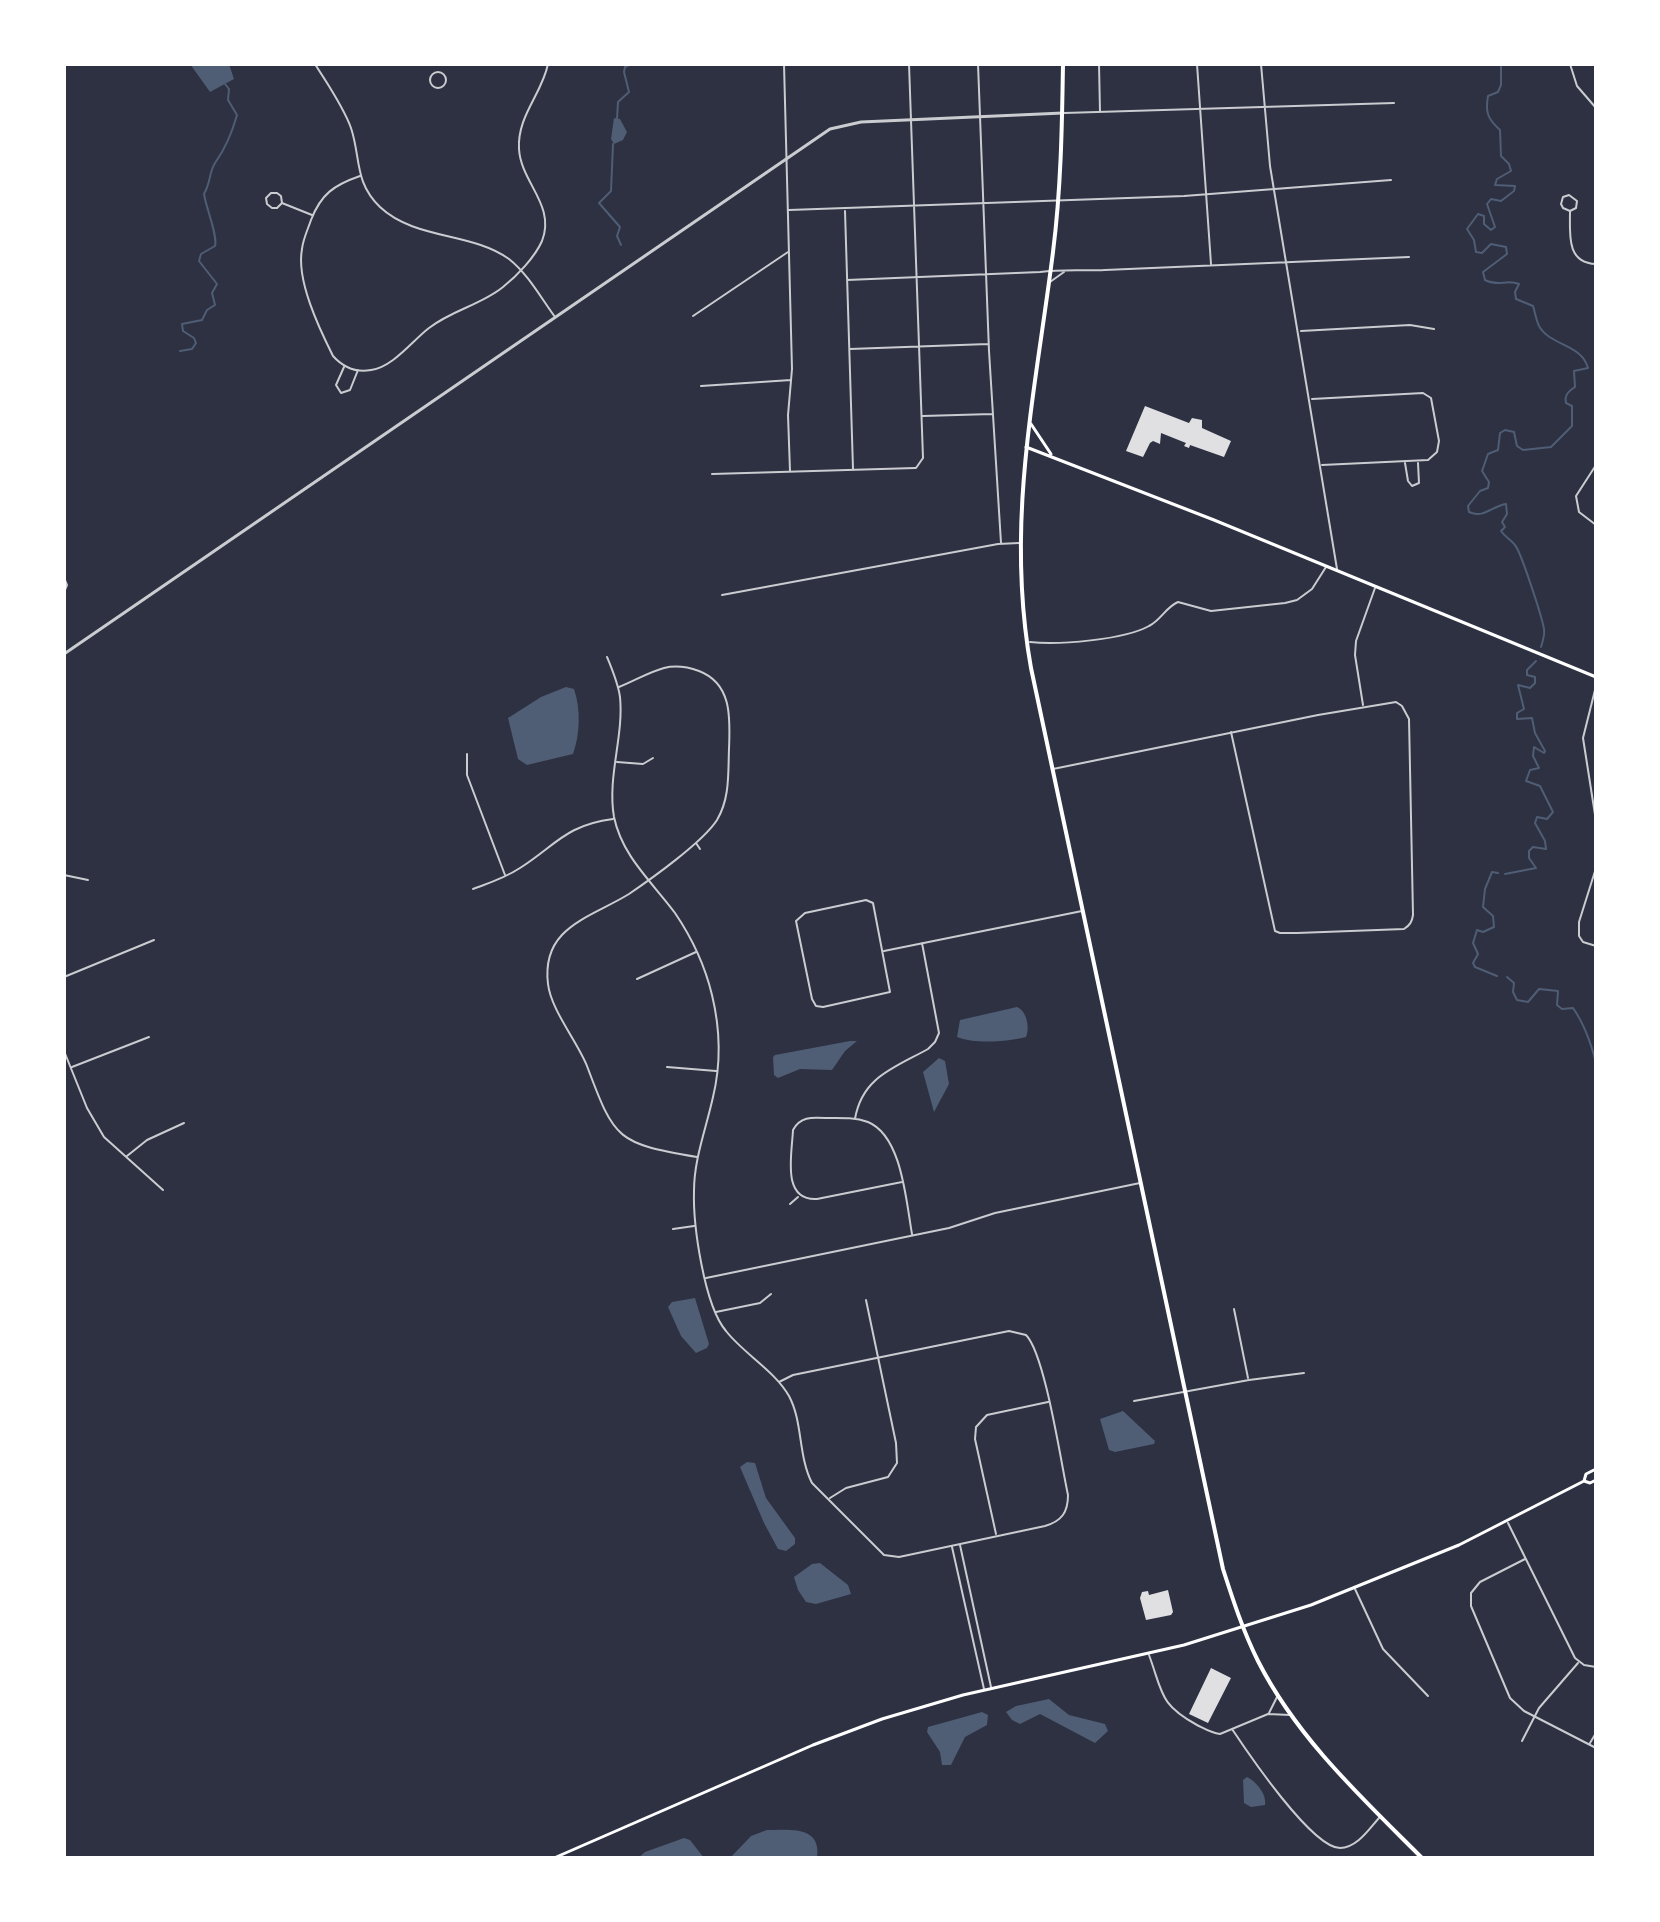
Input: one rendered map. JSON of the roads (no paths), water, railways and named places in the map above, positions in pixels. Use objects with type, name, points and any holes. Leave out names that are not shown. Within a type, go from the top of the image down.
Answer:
[{"type":"highway","points":[[1063,64],[1058,201],[1026,447],[1019,543],[1027,642],[1219,1552],[1243,1628],[1290,1715],[1319,1751],[1422,1858]]},
{"type":"main road","points":[[1030,422],[1053,457]]},
{"type":"main road","points":[[1026,447],[1137,489],[1596,677]]},
{"type":"main road","points":[[1584,1481],[1586,1474],[1596,1469]]},
{"type":"main road","points":[[554,1858],[861,1726],[991,1688],[1149,1653],[1243,1628],[1355,1589],[1507,1521],[1584,1481],[1590,1483],[1596,1480]]},
{"type":"street","points":[[315,64],[346,116],[360,176],[372,199],[394,218],[493,251],[521,269],[555,318]]},
{"type":"street","points":[[360,176],[328,190],[313,215],[301,251],[304,284],[333,356],[344,366],[373,370],[385,365],[433,325],[458,310],[492,296],[537,251],[546,220],[543,206],[521,161],[519,142],[522,122],[548,64]]},
{"type":"street","points":[[784,64],[789,210],[790,471]]},
{"type":"street","points":[[909,64],[923,458],[916,468],[917,474]]},
{"type":"street","points":[[978,64],[988,344],[1001,543]]},
{"type":"street","points":[[1099,64],[1100,113]]},
{"type":"street","points":[[1197,64],[1211,265]]},
{"type":"street","points":[[1261,64],[1274,190],[1338,573]]},
{"type":"street","points":[[1570,64],[1574,80],[1595,105]]},
{"type":"street","points":[[436,67],[436,72]]},
{"type":"street","points":[[64,654],[788,157],[841,125],[1063,113],[1394,103]]},
{"type":"street","points":[[789,210],[1206,194],[1391,180]]},
{"type":"street","points":[[276,192],[281,196],[282,203],[273,208],[266,200],[269,194],[276,192]]},
{"type":"street","points":[[1569,195],[1577,201],[1576,208],[1570,211],[1561,204],[1563,197],[1569,195]]},
{"type":"street","points":[[282,203],[313,215]]},
{"type":"street","points":[[845,209],[853,469]]},
{"type":"street","points":[[1570,211],[1574,256],[1583,263],[1596,264]]},
{"type":"street","points":[[693,316],[788,252]]},
{"type":"street","points":[[847,280],[1409,257]]},
{"type":"street","points":[[1049,283],[1066,271]]},
{"type":"street","points":[[1299,331],[1410,325],[1434,329]]},
{"type":"street","points":[[849,349],[988,344]]},
{"type":"street","points":[[344,366],[336,385],[341,393],[350,390],[358,370]]},
{"type":"street","points":[[701,386],[791,380]]},
{"type":"street","points":[[1310,399],[1423,393],[1431,398],[1438,449],[1431,458],[1320,465]]},
{"type":"street","points":[[922,416],[992,414]]},
{"type":"street","points":[[1405,461],[1408,481],[1412,486],[1421,479],[1418,461]]},
{"type":"street","points":[[1596,465],[1576,496],[1579,512],[1596,525]]},
{"type":"street","points":[[712,474],[916,468]]},
{"type":"street","points":[[722,595],[1001,543],[1019,543]]},
{"type":"street","points":[[1027,642],[1066,644],[1142,630],[1178,602],[1211,611],[1297,600],[1316,586],[1326,567]]},
{"type":"street","points":[[64,578],[67,585],[64,592]]},
{"type":"street","points":[[1363,706],[1356,664],[1356,641],[1375,588]]},
{"type":"street","points":[[607,657],[618,687],[620,709],[615,819],[625,847],[674,913],[697,952],[715,1011],[717,1071],[697,1157],[693,1194],[695,1226],[715,1312],[726,1332],[779,1382],[793,1404],[806,1471],[812,1483],[879,1552],[888,1557],[899,1557],[1051,1525],[1065,1514],[1068,1495],[1048,1402],[1036,1350],[1026,1335],[1009,1331],[793,1375],[779,1382]]},
{"type":"street","points":[[618,687],[661,669],[680,666],[705,673],[724,693],[730,718],[726,799],[715,823],[695,843],[627,895],[577,921],[565,931],[549,952],[549,992],[583,1057],[608,1120],[618,1132],[635,1143],[697,1157]]},
{"type":"street","points":[[1596,686],[1583,738],[1596,821]]},
{"type":"street","points":[[1053,769],[1231,732],[1363,706],[1396,702],[1409,719],[1413,915],[1408,926],[1404,929],[1275,931],[1231,732]]},
{"type":"street","points":[[467,754],[467,775],[506,876]]},
{"type":"street","points":[[616,762],[643,764],[653,758]]},
{"type":"street","points":[[473,889],[506,876],[531,861],[566,833],[581,826],[615,819]]},
{"type":"street","points":[[695,843],[700,849]]},
{"type":"street","points":[[1596,868],[1578,929],[1583,942],[1596,946]]},
{"type":"street","points":[[64,875],[88,880]]},
{"type":"street","points":[[870,901],[883,951],[890,992],[816,1006],[796,921],[805,913],[870,901]]},
{"type":"street","points":[[883,951],[1082,911]]},
{"type":"street","points":[[64,977],[154,940]]},
{"type":"street","points":[[855,1119],[865,1089],[928,1049],[939,1033],[922,943]]},
{"type":"street","points":[[543,949],[549,952]]},
{"type":"street","points":[[637,979],[697,952]]},
{"type":"street","points":[[71,1068],[149,1037]]},
{"type":"street","points":[[64,1051],[95,1124],[104,1137],[163,1190]]},
{"type":"street","points":[[667,1067],[717,1071]]},
{"type":"street","points":[[795,1117],[799,1122]]},
{"type":"street","points":[[902,1182],[805,1199],[799,1196],[791,1180],[793,1130],[799,1122],[809,1117],[855,1119],[872,1124],[887,1136],[896,1153],[913,1235]]},
{"type":"street","points":[[126,1156],[147,1140],[184,1123]]},
{"type":"street","points":[[706,1278],[949,1228],[995,1213],[1141,1183]]},
{"type":"street","points":[[790,1204],[799,1196]]},
{"type":"street","points":[[673,1229],[695,1226]]},
{"type":"street","points":[[715,1312],[760,1303],[771,1294]]},
{"type":"street","points":[[828,1499],[846,1488],[883,1479],[897,1463],[897,1450],[866,1300]]},
{"type":"street","points":[[1234,1309],[1249,1380]]},
{"type":"street","points":[[1026,1335],[1028,1331]]},
{"type":"street","points":[[1134,1401],[1304,1373]]},
{"type":"street","points":[[996,1535],[975,1439],[978,1423],[987,1415],[1048,1402]]},
{"type":"street","points":[[974,1420],[978,1423]]},
{"type":"street","points":[[894,1470],[899,1473]]},
{"type":"street","points":[[1065,1514],[1070,1517]]},
{"type":"street","points":[[1507,1521],[1579,1662],[1596,1667]]},
{"type":"street","points":[[960,1544],[991,1688]]},
{"type":"street","points":[[952,1545],[984,1690]]},
{"type":"street","points":[[1525,1559],[1480,1582],[1469,1599],[1510,1698],[1534,1716],[1596,1748]]},
{"type":"street","points":[[1355,1589],[1383,1649],[1428,1696]]},
{"type":"street","points":[[972,1638],[979,1636]]},
{"type":"street","points":[[1149,1653],[1167,1705],[1213,1733],[1232,1729],[1268,1714],[1290,1715]]},
{"type":"street","points":[[1522,1741],[1534,1716],[1579,1662]]},
{"type":"street","points":[[1268,1714],[1278,1696]]},
{"type":"street","points":[[1232,1729],[1280,1797],[1331,1846],[1344,1848],[1352,1845],[1380,1817]]},
{"type":"street","points":[[1590,1744],[1596,1733]]},
{"type":"water","points":[[190,64],[229,64],[234,79],[210,92]]},
{"type":"water","points":[[614,118],[620,119],[627,132],[623,140],[614,144],[611,139]]},
{"type":"water","points":[[566,687],[574,689],[579,713],[573,754],[527,765],[518,759],[508,718],[541,697]]},
{"type":"water","points":[[1017,1007],[1027,1020],[1026,1037],[991,1042],[957,1037],[960,1020]]},
{"type":"water","points":[[857,1041],[845,1051],[832,1070],[800,1069],[778,1078],[774,1075],[775,1055]]},
{"type":"water","points":[[939,1058],[945,1061],[949,1084],[934,1112],[923,1072]]},
{"type":"water","points":[[695,1298],[709,1344],[696,1353],[681,1336],[668,1307],[672,1302]]},
{"type":"water","points":[[1123,1411],[1155,1441],[1154,1444],[1115,1452],[1109,1450],[1100,1419]]},
{"type":"water","points":[[747,1462],[755,1463],[766,1498],[795,1538],[795,1544],[786,1551],[778,1549],[764,1523],[740,1467]]},
{"type":"water","points":[[820,1563],[848,1585],[851,1594],[816,1604],[806,1602],[794,1577],[812,1564]]},
{"type":"water","points":[[1049,1699],[1069,1715],[1105,1724],[1108,1731],[1095,1743],[1040,1714],[1020,1724],[1006,1712],[1016,1706]]},
{"type":"water","points":[[982,1712],[988,1715],[987,1725],[965,1737],[951,1765],[942,1765],[940,1752],[927,1732],[928,1727]]},
{"type":"water","points":[[1247,1777],[1260,1789],[1265,1805],[1251,1807],[1244,1803],[1243,1780]]},
{"type":"water","points":[[767,1830],[794,1830],[809,1835],[817,1847],[817,1858],[730,1858],[751,1836]]},
{"type":"water","points":[[684,1838],[690,1840],[704,1858],[638,1858],[645,1852]]},
{"type":"waterway","points":[[617,119],[618,102],[629,92],[625,67],[631,64]]},
{"type":"waterway","points":[[1501,64],[1501,85],[1498,92],[1488,96],[1487,111],[1500,130],[1501,156],[1511,171],[1497,179],[1495,185],[1515,186],[1514,191],[1501,201],[1491,199],[1487,204],[1495,227],[1491,230],[1484,224],[1484,216],[1478,214],[1467,229],[1474,240],[1476,252],[1482,253],[1491,244],[1506,247],[1507,254],[1483,272],[1485,280],[1519,284],[1516,299],[1533,306],[1544,333],[1573,349],[1585,360],[1588,368],[1574,371],[1575,387],[1566,398],[1566,403],[1572,406],[1572,426],[1551,447],[1523,450],[1517,446],[1514,432],[1505,430],[1500,433],[1498,450],[1488,454],[1482,471],[1489,482],[1488,488],[1480,491],[1468,506],[1469,512],[1479,514],[1506,504],[1507,514],[1502,522],[1505,527],[1501,531],[1518,550],[1531,585],[1544,629],[1541,647]]},
{"type":"waterway","points":[[180,351],[192,349],[196,343],[183,331],[182,324],[202,320],[207,310],[215,305],[212,293],[217,284],[199,261],[201,254],[215,246],[204,194],[213,166],[228,140],[237,115],[228,100],[229,89],[225,84]]},
{"type":"waterway","points":[[613,144],[611,191],[599,203],[620,227],[617,236],[621,245]]},
{"type":"waterway","points":[[1505,874],[1536,868],[1529,858],[1529,851],[1533,847],[1546,849],[1535,823],[1537,817],[1547,819],[1553,812],[1540,786],[1526,781],[1530,770],[1539,768],[1533,756],[1534,747],[1545,751],[1535,733],[1532,718],[1517,719],[1517,713],[1524,709],[1518,685],[1530,688],[1535,683],[1535,677],[1527,675],[1527,670],[1536,661]]},
{"type":"waterway","points":[[1497,976],[1475,967],[1473,963],[1478,954],[1473,943],[1477,930],[1483,932],[1494,927],[1493,916],[1483,907],[1485,889],[1492,872],[1498,873]]},
{"type":"waterway","points":[[1507,977],[1514,983],[1513,992],[1517,1000],[1528,1002],[1539,989],[1558,991],[1557,1005],[1562,1009],[1573,1008],[1587,1034],[1596,1063]]}]
